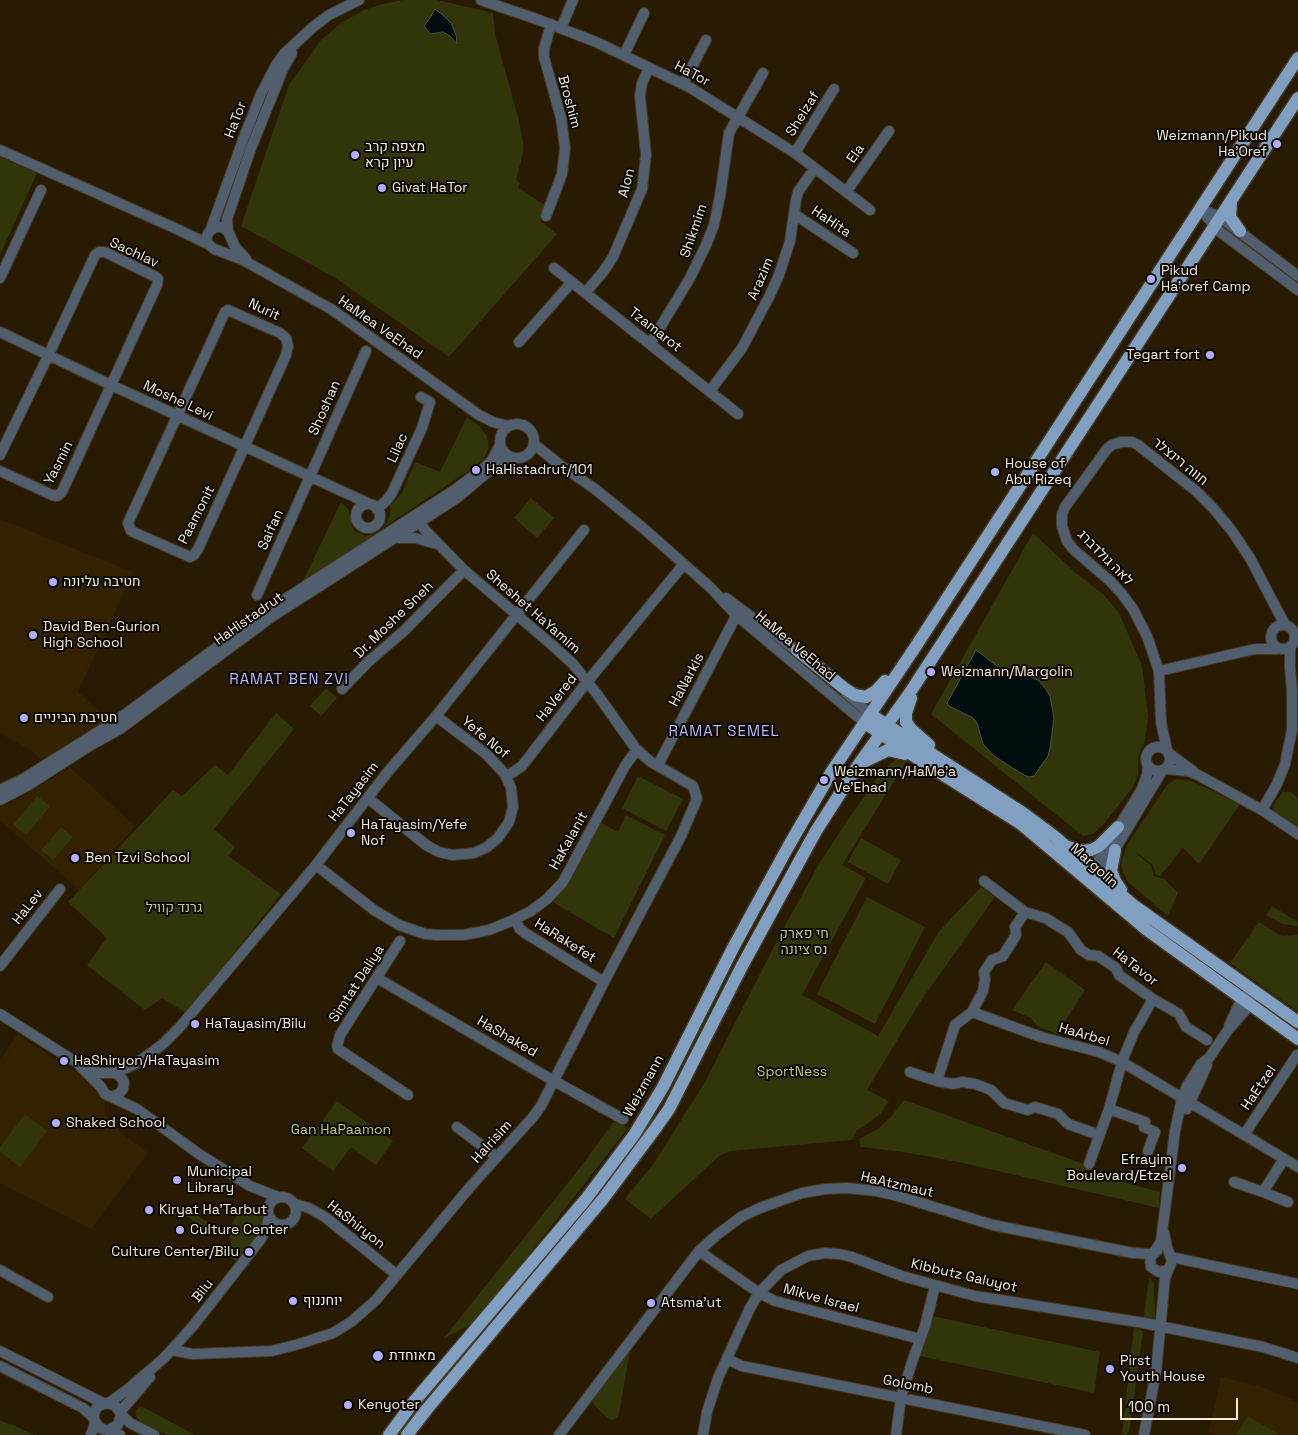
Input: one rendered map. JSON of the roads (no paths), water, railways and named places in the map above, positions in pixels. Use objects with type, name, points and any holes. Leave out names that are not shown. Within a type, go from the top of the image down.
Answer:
[{"type":"main road","points":[[796,650],[844,688],[855,694],[866,697],[876,691],[995,526],[1298,58]]},
{"type":"main road","points":[[407,1435],[603,1199],[660,1122],[800,857],[858,764],[887,732],[929,663],[1298,98]]},
{"type":"main road","points":[[1231,200],[1230,217],[1240,232]]},
{"type":"main road","name":"Weizmann","points":[[389,1435],[412,1404],[586,1199],[634,1135],[663,1086],[734,948],[802,822],[832,771],[995,526]]},
{"type":"main road","points":[[929,663],[907,709],[906,722],[910,729],[972,779]]},
{"type":"main road","name":"Margolin","points":[[868,718],[926,764],[1020,824],[1298,1022]]},
{"type":"main road","name":"Margolin","points":[[887,732],[972,779],[1023,813],[1064,846],[1147,930],[1298,1039]]},
{"type":"main road","points":[[858,764],[888,750],[893,750],[926,764]]},
{"type":"main road","points":[[1064,846],[1089,851],[1099,846],[1118,826]]},
{"type":"main road","points":[[1115,850],[1112,865],[1113,876],[1130,902]]},
{"type":"street","name":"HaTor","points":[[210,230],[242,140],[269,76],[284,54],[306,32],[328,15],[359,0]]},
{"type":"street","name":"HaTor","points":[[481,0],[499,3],[556,26],[624,55],[683,84],[738,116],[794,153],[870,210]]},
{"type":"street","name":"Broshim","points":[[546,216],[562,174],[565,138],[544,57],[544,50],[556,26],[573,0]]},
{"type":"street","points":[[624,55],[644,13]]},
{"type":"street","name":"HaTor","points":[[229,234],[227,219],[251,148],[283,69],[298,42],[306,32]]},
{"type":"street","points":[[683,84],[706,40]]},
{"type":"street","name":"Alon","points":[[585,293],[613,257],[642,189],[646,155],[640,96],[642,84],[649,68]]},
{"type":"street","name":"Shikmim","points":[[650,344],[690,278],[711,234],[720,196],[727,140],[738,116],[763,73]]},
{"type":"street","name":"Sheizaf","points":[[794,153],[834,89]]},
{"type":"street","name":"Ela","points":[[846,192],[889,131]]},
{"type":"street","points":[[0,150],[179,230],[208,244],[214,249],[218,250],[227,246],[229,234],[218,227],[190,233],[179,230]]},
{"type":"street","name":"Arazim","points":[[710,391],[742,348],[769,296],[785,259],[798,192],[814,169]]},
{"type":"street","points":[[0,278],[41,190]]},
{"type":"street","points":[[1200,209],[1298,290]]},
{"type":"street","name":"HaHita","points":[[794,214],[853,254]]},
{"type":"street","points":[[1217,222],[1240,232],[1298,276]]},
{"type":"street","points":[[208,244],[206,238],[210,230]]},
{"type":"street","name":"HaMea VeEhad","points":[[229,234],[242,255],[261,270]]},
{"type":"street","name":"HaMea VeEhad","points":[[218,250],[232,254],[331,309],[479,415],[493,422],[508,426]]},
{"type":"street","name":"Sachlav","points":[[48,356],[95,255],[99,252],[106,252],[156,277],[158,282],[111,385]]},
{"type":"street","name":"Tzamarot","points":[[554,268],[738,414]]},
{"type":"street","points":[[519,342],[572,282]]},
{"type":"street","name":"Nurit","points":[[177,416],[225,312],[228,310],[233,311],[280,333],[286,338],[288,346],[286,355],[245,447]]},
{"type":"street","name":"Moshe Levi","points":[[0,332],[375,507]]},
{"type":"street","name":"Shoshan","points":[[309,476],[366,351]]},
{"type":"street","points":[[0,455],[48,356]]},
{"type":"street","name":"Yasmin","points":[[0,472],[52,495],[59,495],[111,385]]},
{"type":"street","name":"Lilac","points":[[375,507],[387,500],[392,493],[422,428],[430,402],[421,398]]},
{"type":"street","name":"HaMea VeEhad","points":[[479,415],[500,442]]},
{"type":"street","name":"Paamonit","points":[[177,416],[128,523],[131,531],[190,557],[194,555],[245,447]]},
{"type":"street","points":[[517,423],[525,426],[532,433],[534,444],[527,454],[516,458],[503,450],[500,442],[504,429],[508,426],[517,423]]},
{"type":"street","name":"HaHistadrut","points":[[0,800],[27,786],[91,745],[120,729],[273,616],[397,538],[479,473],[492,460],[500,442]]},
{"type":"street","name":"חווה רינצלר","points":[[1062,526],[1062,514],[1065,506],[1103,453],[1116,443],[1132,442],[1146,450],[1178,475],[1213,508],[1232,532],[1250,558],[1284,630],[1272,644],[1288,646]]},
{"type":"street","name":"HaMea VeEhad","points":[[534,444],[595,489],[737,611],[868,718]]},
{"type":"street","name":"HaMea VeEhad","points":[[527,454],[552,458]]},
{"type":"street","name":"HaHistadrut","points":[[0,790],[23,779],[126,714],[268,610],[457,498],[500,462],[511,456]]},
{"type":"street","name":"Saifan","points":[[257,595],[309,476]]},
{"type":"street","points":[[346,494],[356,508],[356,516],[359,524],[364,527],[374,526],[380,517],[375,507],[364,505],[356,516]]},
{"type":"street","name":"Sheshet HaYamim","points":[[418,520],[464,570],[565,657],[587,682],[639,751],[658,766],[690,784],[695,790]]},
{"type":"street","name":"לאה גולדברג","points":[[1062,526],[1067,541],[1073,549],[1110,581],[1133,609],[1147,636],[1159,671],[1161,722],[1168,752]]},
{"type":"street","name":"HaTayasim","points":[[111,1073],[137,1063],[163,1044],[179,1028],[316,865],[406,750],[436,716],[584,530]]},
{"type":"street","points":[[397,538],[418,538],[440,546]]},
{"type":"street","name":"HaVered","points":[[506,777],[522,766],[587,682],[684,564]]},
{"type":"street","name":"Dr. Moshe Sneh","points":[[342,689],[368,662],[411,624],[464,570]]},
{"type":"street","name":"HaMea VeEhad","points":[[737,611],[796,650],[868,718]]},
{"type":"street","name":"HaNarkis","points":[[658,766],[737,611]]},
{"type":"street","points":[[1255,649],[1284,630],[1295,636],[1288,646],[1292,690],[1292,730],[1285,764],[1277,784],[1262,810]]},
{"type":"street","points":[[1159,671],[1255,649],[1288,646]]},
{"type":"street","name":"Yefe Nof","points":[[368,798],[426,846],[446,854],[467,854],[487,847],[498,838],[505,829],[513,807],[511,788],[502,769],[486,754],[436,716]]},
{"type":"street","name":"לאה גולדברג","points":[[1150,750],[1156,740],[1161,722]]},
{"type":"street","points":[[1092,875],[1118,826],[1145,783],[1148,766],[1146,759],[1150,750],[1159,747],[1198,775]]},
{"type":"street","name":"HaKalanit","points":[[316,865],[378,914],[399,926],[437,935],[464,935],[490,930],[515,920],[540,905],[563,882],[625,766],[633,755],[639,751]]},
{"type":"street","points":[[1092,875],[1115,850],[1170,763],[1168,752]]},
{"type":"street","points":[[1148,766],[1153,770],[1188,771],[1198,775],[1262,810],[1298,834]]},
{"type":"street","name":"HaIrisim","points":[[172,1350],[192,1354],[272,1351],[315,1340],[333,1333],[351,1322],[376,1300],[470,1187],[533,1117],[548,1094],[604,982],[681,836],[697,799],[695,790]]},
{"type":"street","name":"HaTavor","points":[[984,881],[1025,912],[1044,918],[1068,932],[1081,950],[1089,955],[1098,956],[1116,968],[1118,975],[1179,1014],[1186,1027],[1207,1040]]},
{"type":"street","name":"HaLev","points":[[0,966],[60,889]]},
{"type":"street","points":[[938,1081],[955,1025],[972,1012],[983,991],[984,972],[992,960],[1004,956],[1016,935],[1015,927],[1025,912]]},
{"type":"street","name":"HaRakefet","points":[[515,920],[520,929],[525,933],[604,982]]},
{"type":"street","name":"Simtat Daliya","points":[[400,941],[340,1035],[337,1046],[338,1049],[408,1094]]},
{"type":"street","name":"HaShaked","points":[[378,978],[623,1119]]},
{"type":"street","points":[[1162,1310],[1156,1271],[1150,1264],[1153,1253],[1159,1247],[1161,1241],[1162,1221],[1175,1131],[1191,1079],[1201,1064],[1209,1058],[1253,990]]},
{"type":"street","name":"HaTavor","points":[[1088,1164],[1109,1109],[1122,1062],[1134,1032],[1153,999]]},
{"type":"street","name":"HaArbel","points":[[972,1012],[1041,1037],[1098,1052],[1122,1062],[1186,1100]]},
{"type":"street","points":[[0,1014],[80,1066],[93,1072],[111,1073],[120,1076],[124,1086],[124,1094],[138,1109]]},
{"type":"street","points":[[0,1018],[13,1022]]},
{"type":"street","name":"HaEtzel","points":[[1244,1135],[1297,1055]]},
{"type":"street","name":"HaTayasim","points":[[124,1086],[137,1063]]},
{"type":"street","points":[[80,1066],[101,1087],[105,1094],[138,1109],[199,1154],[243,1182],[263,1193],[278,1198],[288,1198],[295,1204],[295,1217]]},
{"type":"street","points":[[910,1072],[953,1084],[962,1082],[975,1084],[991,1090],[1004,1103],[1028,1110],[1036,1107],[1058,1114],[1068,1124],[1099,1135]]},
{"type":"street","points":[[101,1087],[102,1079],[111,1073]]},
{"type":"street","points":[[113,1096],[119,1094],[124,1086]]},
{"type":"street","points":[[1186,1100],[1298,1167]]},
{"type":"street","points":[[1109,1109],[1145,1122],[1144,1127],[1155,1132],[1148,1151]]},
{"type":"street","points":[[457,1127],[497,1157]]},
{"type":"street","points":[[1263,1192],[1284,1159]]},
{"type":"street","points":[[243,1182],[259,1198],[273,1222],[280,1225],[288,1224],[295,1217],[311,1213],[325,1217]]},
{"type":"street","points":[[1234,1182],[1288,1202]]},
{"type":"street","name":"HaAtzmaut","points":[[559,1435],[698,1251],[741,1217],[802,1192],[848,1188],[898,1196],[993,1225],[1133,1253],[1153,1253]]},
{"type":"street","points":[[268,1214],[269,1204],[278,1198]]},
{"type":"street","name":"HaShiryon","points":[[295,1204],[309,1208],[325,1217],[397,1276]]},
{"type":"street","name":"Bilu","points":[[106,1403],[128,1389],[172,1350],[261,1239],[267,1226],[268,1214]]},
{"type":"street","points":[[1144,1435],[1156,1372],[1162,1326],[1165,1278],[1172,1264],[1165,1241],[1162,1221]]},
{"type":"street","name":"Bilu","points":[[261,1239],[280,1225]]},
{"type":"street","points":[[1153,1253],[1162,1250],[1170,1255],[1298,1284]]},
{"type":"street","name":"Mikve Israel","points":[[698,1251],[775,1302],[920,1339]]},
{"type":"street","name":"Kibbutz Galuyot","points":[[702,1435],[711,1396],[750,1308],[759,1293],[781,1270],[808,1256],[839,1254],[902,1276],[975,1296],[1162,1326],[1263,1347],[1298,1358]]},
{"type":"street","points":[[0,1270],[48,1297]]},
{"type":"street","points":[[1156,1271],[1168,1270]]},
{"type":"street","points":[[896,1435],[901,1397],[935,1286]]},
{"type":"street","points":[[0,1351],[106,1403],[115,1405],[130,1423],[154,1435]]},
{"type":"street","name":"Bilu","points":[[120,1413],[164,1358]]},
{"type":"street","name":"Golomb","points":[[727,1359],[742,1366],[1084,1435]]},
{"type":"street","points":[[0,1366],[83,1408],[104,1432],[120,1435]]},
{"type":"street","points":[[92,1435],[95,1410],[106,1403]]},
{"type":"street","points":[[104,1432],[118,1425],[120,1413]]},
{"type":"place","name":"Weizmann/Pikud Ha'Oref","points":[[1277,144]]},
{"type":"place","name":"מצפה קרב עיון קרא","points":[[355,155]]},
{"type":"place","name":"Givat HaTor","points":[[382,188]]},
{"type":"place","name":"Pikud Ha'oref Camp","points":[[1151,279]]},
{"type":"place","name":"Tegart fort","points":[[1210,355]]},
{"type":"place","name":"HaHistadrut/101","points":[[476,470]]},
{"type":"place","name":"House of Abu Rizeq","points":[[995,472]]},
{"type":"place","name":"חטיבה עליונה","points":[[53,582]]},
{"type":"place","name":"David Ben-Gurion High School","points":[[33,635]]},
{"type":"place","name":"Weizmann/Margolin","points":[[931,672]]},
{"type":"place","name":"חטיבת הביניים","points":[[24,718]]},
{"type":"place","name":"Weizmann/HaMe'a Ve'Ehad","points":[[824,780]]},
{"type":"place","name":"HaTayasim/Yefe Nof","points":[[351,833]]},
{"type":"place","name":"Ben Tzvi School","points":[[75,858]]},
{"type":"place","name":"HaTayasim/Bilu","points":[[195,1024]]},
{"type":"place","name":"HaShiryon/HaTayasim","points":[[64,1061]]},
{"type":"place","name":"Shaked School","points":[[56,1123]]},
{"type":"place","name":"Efrayim Boulevard/Etzel","points":[[1182,1168]]},
{"type":"place","name":"Municipal Library","points":[[177,1180]]},
{"type":"place","name":"Kiryat Ha'Tarbut","points":[[149,1210]]},
{"type":"place","name":"Culture Center","points":[[180,1230]]},
{"type":"place","name":"Culture Center/Bilu","points":[[249,1252]]},
{"type":"place","name":"יוחננוף","points":[[293,1301]]},
{"type":"place","name":"Atsma'ut","points":[[651,1303]]},
{"type":"place","name":"מאוחדת","points":[[378,1356]]},
{"type":"place","name":"Pirst Youth House","points":[[1110,1369]]},
{"type":"place","name":"Kenyoter","points":[[348,1405]]},
{"type":"district","name":"RAMAT BEN ZVI","points":[[289,680]]},
{"type":"district","name":"RAMAT SEMEL","points":[[724,732]]},
{"type":"park label","name":"גרנד קוויל","points":[[174,908]]},
{"type":"park label","name":"חי פארק נס ציונה","points":[[804,942]]},
{"type":"park label","name":"SportNess","points":[[792,1072]]},
{"type":"park label","name":"Gan HaPaamon","points":[[341,1130]]}]
